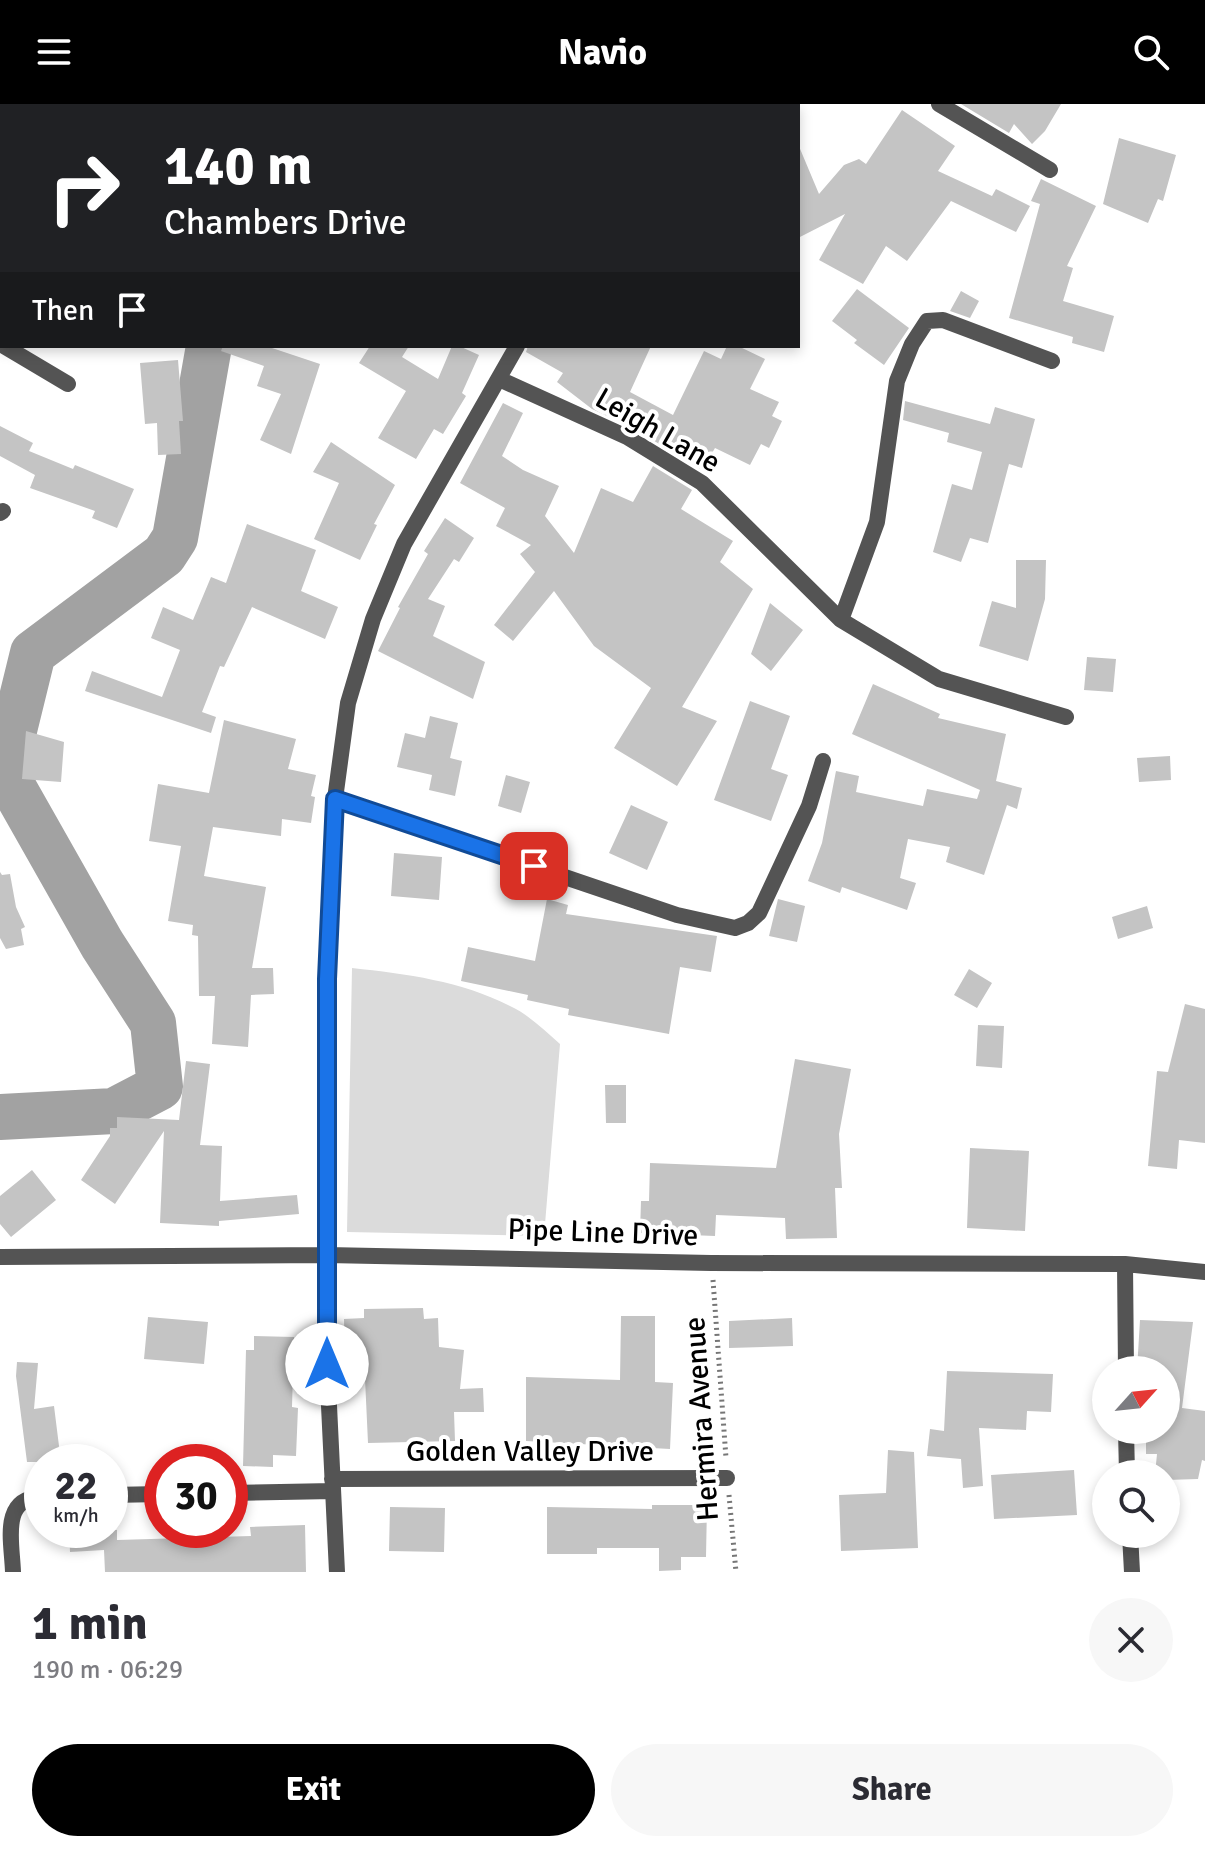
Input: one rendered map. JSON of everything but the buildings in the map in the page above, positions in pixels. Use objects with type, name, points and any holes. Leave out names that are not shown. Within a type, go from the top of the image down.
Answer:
[{"type":"street","points":[[939,104],[1050,170]]},
{"type":"street","points":[[841,620],[877,522],[897,381],[912,344],[927,321],[943,320],[1052,361]]},
{"type":"street","points":[[7,348],[68,384]]},
{"type":"street","points":[[337,1572],[327,1364],[327,979],[335,799],[348,703],[373,619],[404,544],[516,348]]},
{"type":"street","name":"Leigh Lane","points":[[499,379],[627,437],[702,483],[841,620],[939,679],[1066,717]]},
{"type":"street","points":[[335,799],[677,915],[735,928],[748,923],[759,913],[809,806],[823,761]]},
{"type":"street","name":"Pipe Line Drive","points":[[0,1257],[327,1255],[711,1263],[1125,1264],[1205,1272]]},
{"type":"street","points":[[1125,1264],[1126,1356]]},
{"type":"street","name":"Golden Valley Drive","points":[[248,1492],[333,1485],[727,1478]]},
{"type":"street","points":[[13,1572],[10,1518],[15,1505],[24,1499]]},
{"type":"street","points":[[1131,1548],[1132,1572]]},
{"type":"path","name":"Hermira Avenue","points":[[711,1263],[736,1572]]},
{"type":"shaded area","points":[[352,968],[413,976],[472,990],[517,1009],[560,1044],[544,1236],[347,1232]]},
{"type":"waterway","points":[[0,1117],[114,1111],[160,1087],[153,1023],[102,944],[4,771],[33,653],[164,555],[175,538],[209,348]]},
{"type":"route","points":[[327,1364],[327,979],[335,799],[534,866]]}]
